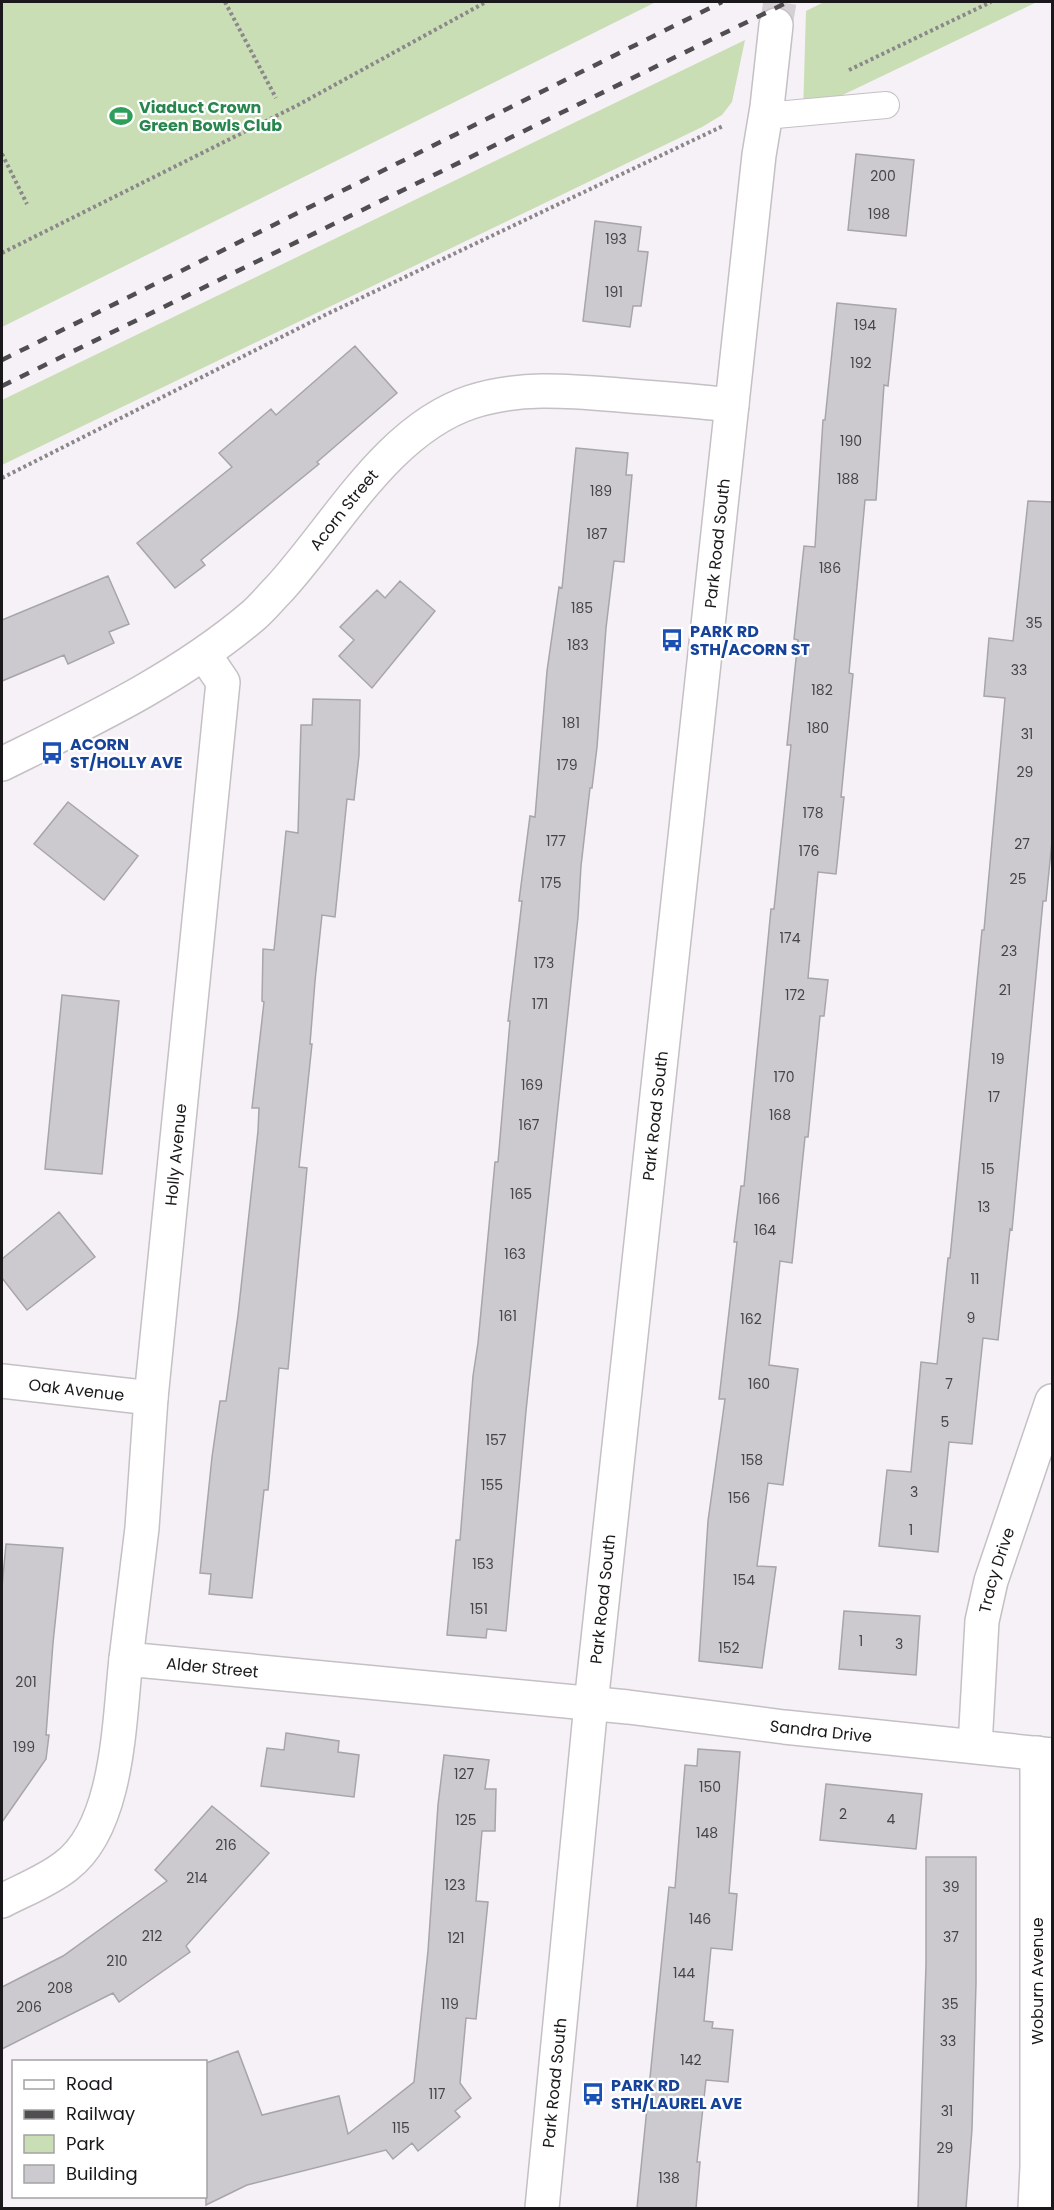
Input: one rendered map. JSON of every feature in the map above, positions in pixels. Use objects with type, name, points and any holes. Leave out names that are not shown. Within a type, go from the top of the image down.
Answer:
[{"type":"street","name":"Park Road South","points":[[542,2208],[591,1704],[759,154],[776,25]]},
{"type":"street","name":"Acorn Street","points":[[2,764],[133,698],[204,654],[256,614],[293,573],[373,472],[429,423],[449,411],[471,402],[526,391],[572,391],[732,405]]},
{"type":"street","name":"Holly Avenue","points":[[126,1659],[142,1528],[151,1398],[224,682],[204,654]]},
{"type":"street","name":"Oak Avenue","points":[[2,1381],[151,1398]]},
{"type":"street","name":"Tracy Drive","points":[[975,1746],[982,1621],[991,1581],[1053,1401]]},
{"type":"street","name":"Alder Street","points":[[126,1659],[591,1704]]},
{"type":"street","points":[[2,1901],[67,1866],[84,1848],[96,1829],[114,1774],[126,1659]]},
{"type":"street","name":"Sandra Drive","points":[[591,1704],[1045,1754]]},
{"type":"street","name":"Woburn Avenue","points":[[1035,2208],[1045,2168],[1045,1754]]},
{"type":"lane","points":[[765,116],[886,105]]},
{"type":"path","points":[[225,2],[276,98]]},
{"type":"path","points":[[2,253],[298,105],[486,2]]},
{"type":"path","points":[[839,75],[992,2]]},
{"type":"path","points":[[2,478],[325,315],[725,125]]},
{"type":"path","points":[[2,154],[27,204]]},
{"type":"green space","points":[[2,2],[656,2],[2,327]]},
{"type":"green space","points":[[824,2],[1037,2],[803,114],[806,11]]},
{"type":"green space","points":[[745,40],[732,102],[722,115],[702,127],[2,465],[2,400]]},
{"type":"building","points":[[856,154],[914,160],[906,236],[848,230]]},
{"type":"building","points":[[595,221],[641,227],[638,251],[648,252],[641,306],[633,306],[630,327],[583,321]]},
{"type":"building","points":[[837,303],[896,309],[888,386],[884,385],[876,500],[865,500],[849,673],[853,674],[836,874],[818,872],[808,978],[828,980],[824,1016],[820,1016],[792,1263],[780,1261],[769,1365],[798,1369],[783,1485],[768,1483],[757,1566],[776,1567],[762,1668],[699,1661],[708,1521],[725,1399],[719,1399],[737,1242],[734,1242],[741,1186],[744,1186],[771,909],[774,909],[791,745],[787,745],[798,640],[794,639],[804,546],[815,547],[823,420],[825,420]]},
{"type":"building","points":[[355,346],[397,393],[317,462],[319,464],[201,560],[205,565],[175,588],[137,543],[232,467],[219,453],[271,409],[276,415]]},
{"type":"building","points":[[576,448],[628,453],[626,475],[632,475],[624,562],[614,561],[606,628],[597,747],[581,866],[578,917],[526,1411],[506,1631],[487,1629],[486,1638],[447,1635],[456,1540],[460,1540],[473,1376],[495,1162],[498,1162],[510,1021],[508,1021],[522,901],[519,901],[530,816],[535,817],[547,671],[559,587],[562,588]]},
{"type":"building","points":[[1028,501],[1053,502],[1053,831],[1046,901],[1043,901],[1012,1230],[1010,1229],[998,1340],[983,1338],[972,1444],[949,1442],[938,1552],[879,1546],[887,1470],[911,1472],[921,1362],[937,1364],[948,1258],[950,1258],[982,930],[984,930],[1005,698],[984,696],[989,638],[1013,641]]},
{"type":"building","points":[[108,576],[129,624],[109,632],[114,643],[68,664],[64,655],[2,681],[2,620]]},
{"type":"building","points":[[400,581],[435,611],[372,688],[339,656],[354,640],[340,627],[377,590],[385,598]]},
{"type":"building","points":[[313,699],[360,700],[359,755],[354,800],[347,799],[335,917],[322,915],[299,1167],[307,1168],[288,1369],[279,1368],[268,1490],[264,1490],[252,1598],[209,1594],[211,1574],[200,1573],[220,1401],[226,1401],[238,1315],[258,1131],[259,1108],[252,1108],[264,1002],[262,1001],[263,949],[274,950],[286,831],[298,833],[301,725],[312,725]]},
{"type":"building","points":[[68,802],[138,856],[104,900],[34,844]]},
{"type":"building","points":[[62,995],[119,1001],[102,1174],[45,1169]]},
{"type":"building","points":[[59,1212],[95,1257],[27,1310],[2,1278],[2,1259]]},
{"type":"building","points":[[6,1544],[63,1548],[53,1643],[46,1759],[2,1822],[2,1587]]},
{"type":"building","points":[[844,1611],[920,1616],[916,1675],[839,1669]]},
{"type":"building","points":[[286,1733],[339,1741],[338,1752],[359,1755],[354,1797],[261,1786],[267,1748],[284,1750]]},
{"type":"building","points":[[698,1749],[740,1752],[729,1893],[737,1894],[732,1950],[711,1948],[704,2021],[713,2022],[712,2028],[733,2030],[728,2082],[706,2080],[697,2162],[700,2162],[696,2208],[637,2208],[669,1887],[675,1888],[685,1765],[697,1766]]},
{"type":"building","points":[[444,1755],[489,1760],[485,1789],[496,1789],[495,1831],[482,1831],[476,1901],[488,1902],[476,2019],[466,2018],[460,2083],[471,2098],[455,2111],[460,2117],[418,2151],[412,2143],[393,2159],[386,2150],[247,2185],[206,2205],[207,2063],[238,2051],[262,2115],[339,2096],[348,2134],[414,2082],[428,1951],[438,1805]]},
{"type":"building","points":[[826,1784],[922,1794],[916,1849],[820,1840]]},
{"type":"building","points":[[212,1806],[269,1853],[186,1946],[190,1952],[119,2002],[113,1993],[2,2049],[2,1987],[63,1956],[167,1881],[155,1870]]},
{"type":"building","points":[[926,1857],[976,1857],[976,1983],[972,2129],[966,2208],[918,2208],[926,1965]]},
{"type":"tunnel","points":[[776,25],[780,2]]},
{"type":"railway","points":[[2,360],[722,2]]},
{"type":"railway","points":[[2,386],[788,2]]},
{"type":"place","name":"Viaduct Crown Green Bowls Club","points":[[121,116]]},
{"type":"place","name":"PARK RD STH/ACORN ST","points":[[672,640]]},
{"type":"place","name":"ACORN ST/HOLLY AVE","points":[[52,753]]},
{"type":"place","name":"PARK RD STH/LAUREL AVE","points":[[593,2094]]}]
